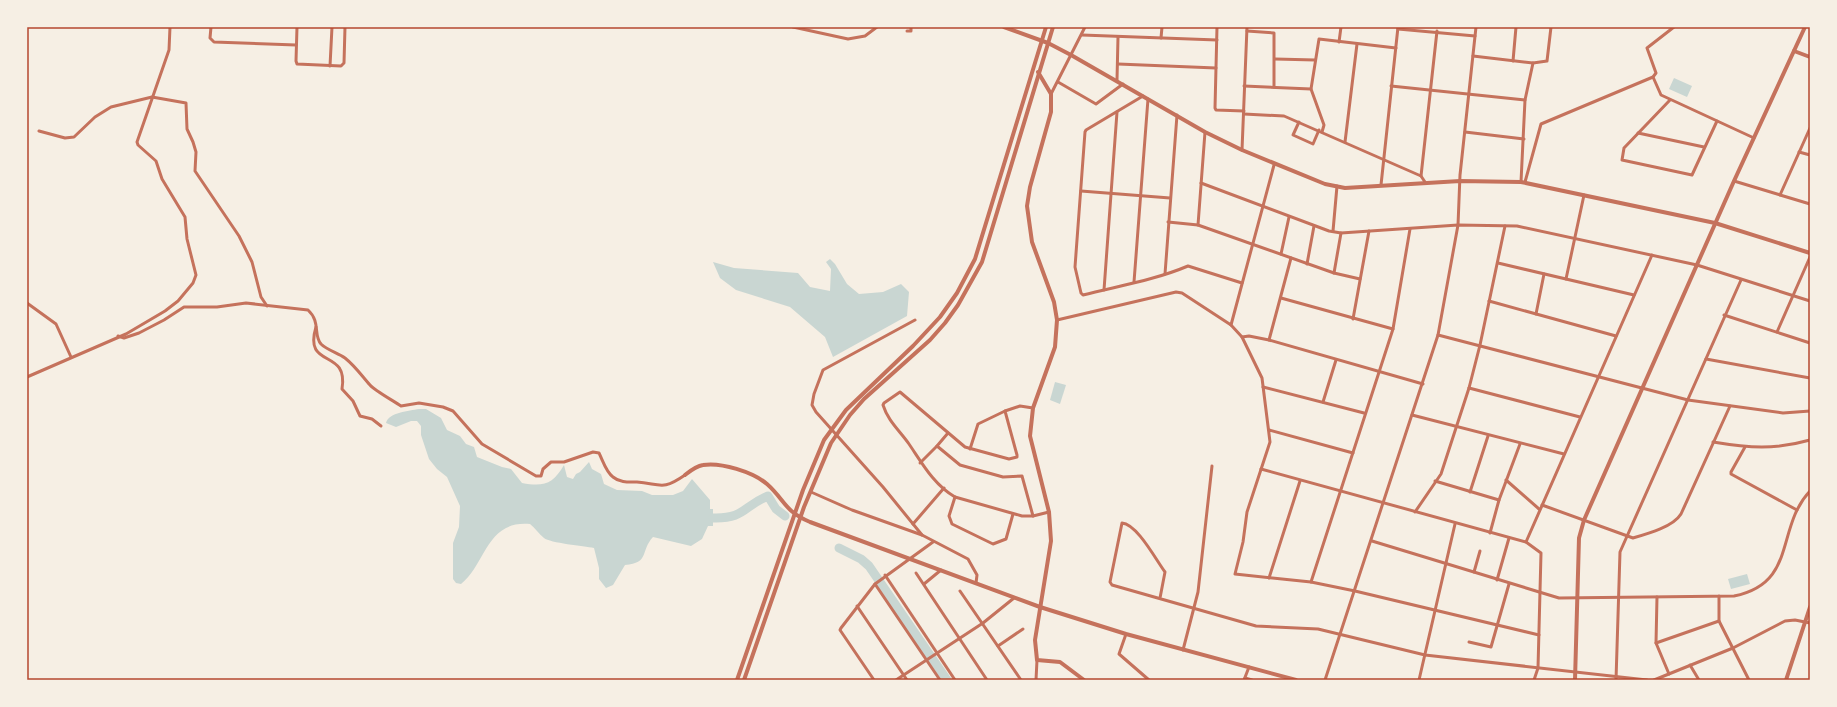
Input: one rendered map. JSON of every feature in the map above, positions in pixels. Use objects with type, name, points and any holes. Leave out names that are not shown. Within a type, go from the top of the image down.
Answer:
[{"type":"street","points":[[27,377],[118,336],[165,311],[178,301],[193,283],[196,275],[187,239],[184,217],[162,178],[156,161],[138,145],[152,97],[170,46],[170,27]]},
{"type":"street","points":[[211,27],[210,38],[214,42],[296,45]]},
{"type":"street","points":[[297,27],[297,64],[330,66],[341,66],[344,63],[345,27]]},
{"type":"street","points":[[330,66],[332,27]]},
{"type":"street","points":[[793,27],[848,39],[864,36],[877,27]]},
{"type":"street","points":[[907,31],[911,31],[911,27]]},
{"type":"street","points":[[1004,27],[1048,43],[1071,55],[1117,80],[1205,132],[1274,165],[1325,184],[1345,188],[1425,182],[1523,182],[1715,223],[1810,253]]},
{"type":"street","points":[[737,680],[814,461],[834,424],[861,394],[931,327],[949,306],[964,281],[982,238],[1040,41],[1046,27]]},
{"type":"street","points":[[744,680],[801,518],[831,443],[850,415],[864,399],[930,340],[958,306],[982,262],[1038,72],[1053,27]]},
{"type":"street","points":[[1036,680],[1037,660],[1035,640],[1051,549],[1048,512],[1030,436],[1033,408],[1055,347],[1057,320],[1054,302],[1032,242],[1027,200],[1051,116],[1051,94],[1085,27]]},
{"type":"street","points":[[1161,38],[1162,27]]},
{"type":"street","points":[[1217,27],[1216,110],[1284,116],[1421,176],[1425,182]]},
{"type":"street","points":[[1339,42],[1341,27]]},
{"type":"street","points":[[1325,680],[1372,541],[1438,335],[1458,225],[1460,181],[1476,27]]},
{"type":"street","points":[[1513,61],[1516,27]]},
{"type":"street","points":[[1473,56],[1534,63],[1547,61],[1551,27]]},
{"type":"street","points":[[1523,182],[1541,124],[1653,77],[1656,73],[1647,48],[1674,27]]},
{"type":"street","points":[[1575,680],[1579,538],[1584,520],[1715,223],[1805,27]]},
{"type":"street","points":[[1381,185],[1398,28],[1475,36]]},
{"type":"street","points":[[1242,150],[1247,29],[1274,32],[1274,87]]},
{"type":"street","points":[[1421,176],[1437,31]]},
{"type":"street","points":[[1082,35],[1217,40]]},
{"type":"street","points":[[1117,80],[1118,36]]},
{"type":"street","points":[[1299,122],[1294,135],[1313,144],[1324,125],[1311,89],[1319,39],[1396,48]]},
{"type":"street","points":[[1345,142],[1357,44]]},
{"type":"street","points":[[1794,51],[1810,57]]},
{"type":"street","points":[[1275,59],[1315,60]]},
{"type":"street","points":[[1523,182],[1525,100],[1534,63]]},
{"type":"street","points":[[1118,64],[1216,68]]},
{"type":"street","points":[[1038,72],[1051,94]]},
{"type":"street","points":[[1653,77],[1661,95],[1754,138]]},
{"type":"street","points":[[1058,82],[1096,104],[1123,84]]},
{"type":"street","points":[[1244,86],[1311,89]]},
{"type":"street","points":[[1392,86],[1525,100]]},
{"type":"street","points":[[1142,96],[1086,130],[1075,267],[1080,293],[1083,295],[1104,290],[1165,274],[1188,266],[1242,283]]},
{"type":"street","points":[[39,131],[65,138],[74,137],[95,117],[111,107],[152,97],[186,103],[187,129],[196,152],[195,171],[239,236],[252,262],[261,297],[267,306]]},
{"type":"street","points":[[1134,282],[1148,99]]},
{"type":"street","points":[[1670,100],[1624,148],[1622,160],[1692,175],[1704,146],[1717,121]]},
{"type":"street","points":[[1104,290],[1117,112]]},
{"type":"street","points":[[1165,274],[1177,115]]},
{"type":"street","points":[[1780,194],[1810,128]]},
{"type":"street","points":[[1198,225],[1205,132]]},
{"type":"street","points":[[1465,132],[1524,139]]},
{"type":"street","points":[[1638,133],[1704,146]]},
{"type":"street","points":[[1799,152],[1810,155]]},
{"type":"street","points":[[1231,325],[1274,165]]},
{"type":"street","points":[[1734,181],[1810,204]]},
{"type":"street","points":[[1201,183],[1288,217],[1333,232],[1341,233],[1458,225],[1519,226],[1697,266],[1810,301]]},
{"type":"street","points":[[1333,232],[1337,186]]},
{"type":"street","points":[[1081,191],[1170,198]]},
{"type":"street","points":[[1566,279],[1584,195]]},
{"type":"street","points":[[1281,254],[1288,217]]},
{"type":"street","points":[[1168,222],[1198,225],[1334,273],[1360,279]]},
{"type":"street","points":[[1308,264],[1314,226]]},
{"type":"street","points":[[1415,512],[1441,474],[1469,388],[1490,302],[1505,226]]},
{"type":"street","points":[[1310,582],[1353,453],[1364,413],[1393,329],[1410,229]]},
{"type":"street","points":[[1353,319],[1369,231]]},
{"type":"street","points":[[1334,273],[1341,233]]},
{"type":"street","points":[[1526,542],[1652,255]]},
{"type":"street","points":[[1777,332],[1810,257]]},
{"type":"street","points":[[1269,340],[1291,258]]},
{"type":"street","points":[[1498,263],[1634,295]]},
{"type":"street","points":[[1536,314],[1544,274]]},
{"type":"street","points":[[1616,678],[1620,552],[1741,280]]},
{"type":"street","points":[[1057,320],[1176,292],[1182,293],[1231,325],[1242,337],[1262,378],[1270,442],[1247,512],[1243,542],[1235,574],[1310,582],[1355,591],[1539,635]]},
{"type":"street","points":[[1281,298],[1393,329]]},
{"type":"street","points":[[1490,302],[1616,336]]},
{"type":"street","points":[[27,303],[56,324],[71,357]]},
{"type":"street","points":[[118,336],[124,338],[139,333],[164,320],[184,307],[217,307],[246,303],[308,310],[314,316],[318,339],[321,344],[350,363],[371,387],[401,406],[419,403],[443,407],[452,411],[482,444],[536,476],[542,476],[543,468],[551,462],[564,462],[593,452],[599,453],[607,470],[614,478],[627,483],[637,482],[658,487],[670,484],[699,466],[714,465],[753,475],[767,484],[794,515],[801,518],[1040,607],[1126,634],[1296,680]]},
{"type":"street","points":[[1724,316],[1810,343]]},
{"type":"street","points":[[915,320],[823,370],[814,394],[812,405],[820,417],[922,535]]},
{"type":"street","points":[[316,326],[313,338],[317,352],[322,357],[336,363],[342,370],[342,389],[353,401],[360,416],[372,419],[381,426]]},
{"type":"street","points":[[1438,335],[1688,400],[1783,413],[1810,412]]},
{"type":"street","points":[[1242,337],[1249,336],[1269,340],[1423,384]]},
{"type":"street","points":[[1706,359],[1810,378]]},
{"type":"street","points":[[1323,402],[1336,360]]},
{"type":"street","points":[[1263,387],[1364,413]]},
{"type":"street","points":[[1469,388],[1580,417]]},
{"type":"street","points":[[1005,411],[1017,457],[1009,459],[970,449],[961,445],[901,393],[898,392],[883,405],[888,419],[909,444],[920,463],[944,488],[955,497],[1028,517],[1048,512]]},
{"type":"street","points":[[970,449],[978,424],[982,421],[1020,406],[1033,408]]},
{"type":"street","points":[[1542,505],[1633,538],[1665,526],[1678,518],[1730,406]]},
{"type":"street","points":[[1412,415],[1488,436],[1564,454]]},
{"type":"street","points":[[1269,430],[1353,453]]},
{"type":"street","points":[[920,463],[948,433]]},
{"type":"street","points":[[1470,492],[1488,436]]},
{"type":"street","points":[[1713,442],[1745,447],[1778,446],[1810,440]]},
{"type":"street","points":[[1490,533],[1499,500],[1520,444]]},
{"type":"street","points":[[936,446],[960,465],[1003,477],[1022,476],[1033,516]]},
{"type":"street","points":[[1745,447],[1731,474],[1797,510]]},
{"type":"street","points":[[1183,650],[1198,592],[1212,466]]},
{"type":"street","points":[[1261,469],[1455,524],[1526,542],[1541,553],[1538,668],[1534,680]]},
{"type":"street","points":[[1506,480],[1540,509]]},
{"type":"street","points":[[1269,578],[1300,481]]},
{"type":"street","points":[[1435,481],[1499,500]]},
{"type":"street","points":[[913,524],[944,488]]},
{"type":"street","points":[[1372,541],[1559,598],[1734,596],[1751,592],[1770,578],[1779,564],[1797,510],[1810,491]]},
{"type":"street","points":[[811,492],[852,510],[922,535],[968,559],[977,575],[976,583]]},
{"type":"street","points":[[955,497],[949,516],[952,524],[993,544],[1006,539],[1013,514]]},
{"type":"street","points":[[1160,598],[1165,572],[1136,531],[1125,523],[1122,523],[1110,583],[1160,598],[1256,626],[1318,629],[1425,655],[1616,678],[1647,680]]},
{"type":"street","points":[[1419,680],[1455,524]]},
{"type":"street","points":[[1497,580],[1509,538]]},
{"type":"street","points":[[874,680],[840,630],[875,583],[933,542]]},
{"type":"street","points":[[1474,572],[1480,551]]},
{"type":"street","points":[[924,584],[941,570]]},
{"type":"street","points":[[916,573],[987,680]]},
{"type":"street","points":[[885,575],[955,680]]},
{"type":"street","points":[[875,583],[940,680]]},
{"type":"street","points":[[1469,642],[1491,647],[1509,584]]},
{"type":"street","points":[[960,591],[1020,680]]},
{"type":"street","points":[[1719,596],[1719,622],[1749,680]]},
{"type":"street","points":[[1657,597],[1656,643],[1669,674]]},
{"type":"street","points":[[896,680],[983,623],[1014,598]]},
{"type":"street","points":[[857,606],[907,680]]},
{"type":"street","points":[[1786,680],[1810,607]]},
{"type":"street","points":[[1654,680],[1733,648],[1790,619],[1810,623]]},
{"type":"street","points":[[1656,643],[1719,622]]},
{"type":"street","points":[[998,646],[1023,629]]},
{"type":"street","points":[[1126,634],[1119,654],[1149,680]]},
{"type":"street","points":[[1037,660],[1060,662],[1084,680]]},
{"type":"street","points":[[1690,665],[1699,680]]},
{"type":"street","points":[[1249,667],[1244,679],[1252,680]]},
{"type":"shaded area","points":[[1674,78],[1692,86],[1687,97],[1669,89]]},
{"type":"shaded area","points":[[830,259],[835,264],[847,284],[859,294],[883,292],[901,284],[909,292],[907,316],[833,357],[825,337],[790,307],[736,290],[720,278],[713,262],[734,268],[798,273],[810,287],[830,291],[831,269],[826,262]]},
{"type":"shaded area","points":[[1055,382],[1066,385],[1060,404],[1050,400]]},
{"type":"shaded area","points":[[426,409],[441,418],[447,430],[460,436],[466,444],[474,447],[477,457],[511,469],[522,483],[536,485],[547,483],[556,476],[564,465],[567,477],[573,479],[576,474],[580,472],[589,462],[592,469],[601,474],[604,484],[617,490],[642,491],[652,495],[673,495],[683,491],[692,479],[710,500],[710,509],[713,509],[713,526],[708,526],[702,539],[691,546],[653,537],[649,542],[644,556],[638,562],[625,565],[613,585],[606,588],[599,579],[599,568],[594,548],[547,540],[530,524],[515,525],[504,529],[495,536],[469,576],[461,584],[456,583],[453,579],[453,543],[459,527],[460,506],[447,477],[437,469],[429,459],[421,435],[421,426],[417,421],[411,421],[396,427],[386,423],[391,416],[395,414]]},
{"type":"shaded area","points":[[1747,574],[1750,584],[1731,589],[1728,579]]},
{"type":"waterway","points":[[713,518],[724,518],[738,514],[768,496],[776,509],[785,516]]},
{"type":"waterway","points":[[839,548],[861,559],[869,566],[947,680]]}]
